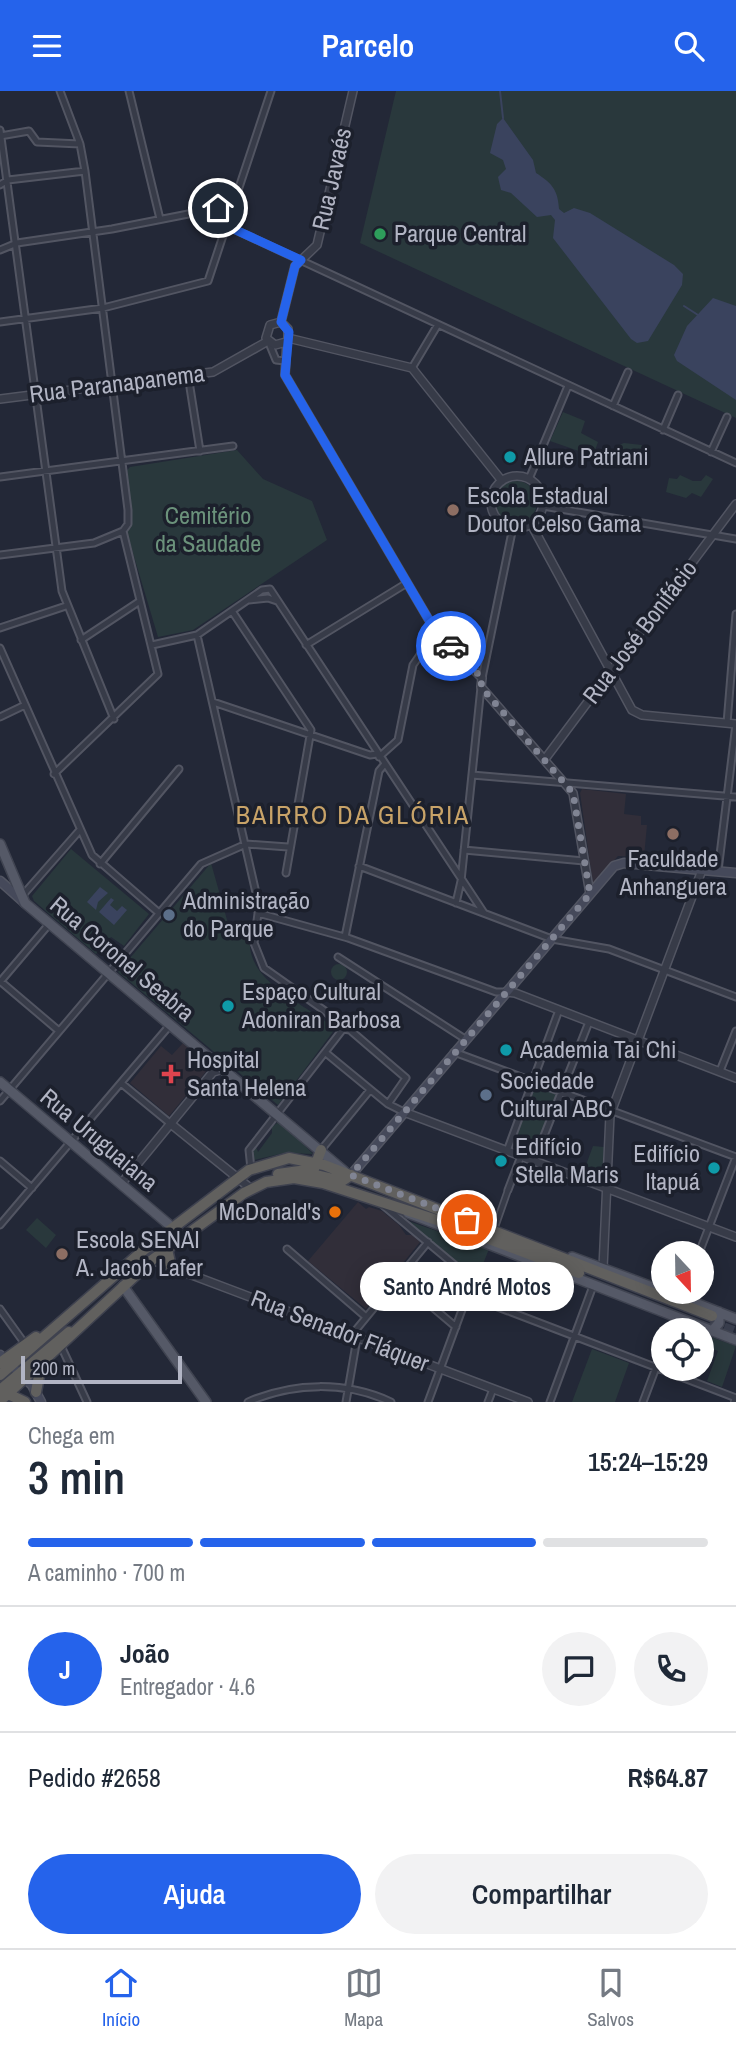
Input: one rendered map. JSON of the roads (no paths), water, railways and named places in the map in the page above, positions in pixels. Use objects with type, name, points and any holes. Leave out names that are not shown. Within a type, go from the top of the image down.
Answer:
[{"type":"highway","points":[[22,1375],[41,1364],[152,1260],[250,1188],[278,1174],[314,1169],[321,1150]]},
{"type":"highway","points":[[4,1361],[58,1325],[138,1255],[251,1169],[281,1159],[317,1163],[493,1226],[527,1243],[706,1318]]},
{"type":"highway","points":[[299,1171],[342,1181],[349,1175]]},
{"type":"highway","points":[[265,1182],[302,1179],[337,1187],[705,1318]]},
{"type":"highway","points":[[173,1228],[186,1235]]},
{"type":"highway","points":[[167,1249],[171,1267]]},
{"type":"highway","points":[[138,1255],[152,1260]]},
{"type":"highway","points":[[119,1271],[123,1286]]},
{"type":"highway","points":[[0,1375],[4,1361],[25,1344],[58,1325]]},
{"type":"highway","points":[[25,1402],[2,1394],[57,1340],[80,1325]]},
{"type":"highway","points":[[38,1397],[36,1377],[41,1364]]},
{"type":"main road","points":[[0,849],[24,899]]},
{"type":"main road","points":[[0,862],[10,867]]},
{"type":"main road","points":[[349,1175],[614,866],[624,863],[736,873]]},
{"type":"main road","name":"Rua Coronel Seabra","points":[[0,881],[349,1175]]},
{"type":"main road","name":"Rua Uruguaiana","points":[[0,1082],[173,1228]]},
{"type":"main road","points":[[397,1207],[418,1219],[675,1317],[684,1318]]},
{"type":"main road","points":[[527,1243],[651,1286]]},
{"type":"main road","points":[[123,1286],[206,1402]]},
{"type":"main road","points":[[694,1304],[710,1318]]},
{"type":"main road","points":[[714,1321],[736,1318]]},
{"type":"main road","points":[[714,1322],[736,1340]]},
{"type":"main road","points":[[4,1361],[22,1375],[38,1397]]},
{"type":"street","points":[[0,555],[94,543],[122,531],[129,521],[85,171],[80,144],[60,91]]},
{"type":"street","points":[[129,91],[160,219]]},
{"type":"street","points":[[0,322],[103,308],[210,279],[271,91]]},
{"type":"street","name":"Rua Javaés","points":[[281,322],[295,266],[317,245],[351,91]]},
{"type":"street","points":[[80,144],[37,142],[29,131],[1,134],[66,606],[114,719]]},
{"type":"street","points":[[0,185],[8,180],[85,171]]},
{"type":"street","points":[[0,250],[17,243],[93,232],[234,205]]},
{"type":"street","points":[[227,226],[736,463]]},
{"type":"street","points":[[285,361],[277,361],[265,334],[268,326],[281,322],[289,330],[286,378],[436,632],[565,782],[575,798],[590,894]]},
{"type":"street","points":[[412,368],[437,326]]},
{"type":"street","points":[[268,342],[279,346],[288,339]]},
{"type":"street","points":[[288,339],[412,368],[502,481]]},
{"type":"street","name":"Rua Paranapanema","points":[[0,399],[220,370],[268,342]]},
{"type":"street","points":[[613,407],[628,372]]},
{"type":"street","points":[[188,375],[200,451]]},
{"type":"street","points":[[529,479],[568,386]]},
{"type":"street","points":[[663,429],[678,395]]},
{"type":"street","points":[[711,452],[727,417]]},
{"type":"street","points":[[0,477],[233,446]]},
{"type":"street","points":[[514,476],[529,479],[540,489],[543,506],[539,516],[531,524],[513,527],[500,521],[492,508],[493,492],[502,481],[514,476]]},
{"type":"street","name":"Rua José Bonifácio","points":[[545,759],[736,504]]},
{"type":"street","points":[[543,506],[736,539]]},
{"type":"street","points":[[531,524],[629,707],[638,715],[733,724]]},
{"type":"street","points":[[456,904],[464,857],[482,683],[513,527]]},
{"type":"street","points":[[54,774],[157,675],[152,645],[122,531]]},
{"type":"street","points":[[306,645],[407,583]]},
{"type":"street","points":[[152,645],[197,635],[246,601],[270,590]]},
{"type":"street","points":[[268,598],[270,590]]},
{"type":"street","points":[[270,590],[484,913]]},
{"type":"street","points":[[246,601],[268,598],[277,601]]},
{"type":"street","points":[[81,640],[140,601]]},
{"type":"street","points":[[0,628],[66,606]]},
{"type":"street","points":[[232,611],[309,725],[311,735],[288,847],[286,873]]},
{"type":"street","points":[[718,871],[733,724],[736,614]]},
{"type":"street","points":[[213,702],[378,756],[398,740],[413,665],[436,632]]},
{"type":"street","points":[[197,635],[246,843],[258,913],[255,947],[264,968],[325,1011],[343,1029],[350,1030],[407,1079],[388,1104]]},
{"type":"street","points":[[0,648],[79,831],[100,864],[159,913]]},
{"type":"street","points":[[0,717],[25,705]]},
{"type":"street","points":[[345,937],[379,771],[384,765]]},
{"type":"street","points":[[100,864],[179,769]]},
{"type":"street","points":[[472,775],[736,797]]},
{"type":"street","points":[[24,899],[79,831]]},
{"type":"street","points":[[0,1101],[205,860],[246,843],[288,847]]},
{"type":"street","points":[[464,850],[584,861]]},
{"type":"street","points":[[448,861],[464,857]]},
{"type":"street","points":[[359,866],[552,939],[609,949],[736,997]]},
{"type":"street","points":[[603,1268],[612,1110],[702,870]]},
{"type":"street","points":[[258,913],[345,937],[496,992],[515,993],[736,1078]]},
{"type":"street","points":[[50,923],[0,982],[59,1031]]},
{"type":"street","points":[[338,957],[465,1039]]},
{"type":"street","points":[[507,1151],[559,1010]]},
{"type":"street","points":[[534,1161],[590,1022]]},
{"type":"street","points":[[1,1222],[171,1024]]},
{"type":"street","points":[[251,1169],[249,1150],[343,1029]]},
{"type":"street","points":[[720,1072],[736,1031]]},
{"type":"street","points":[[454,1052],[736,1157],[704,1241]]},
{"type":"street","points":[[326,1053],[388,1104],[404,1112],[736,1237]]},
{"type":"street","points":[[212,1059],[213,1072]]},
{"type":"street","points":[[121,1184],[213,1072],[224,1069]]},
{"type":"street","points":[[121,1083],[250,1188]]},
{"type":"street","points":[[321,1150],[370,1090]]},
{"type":"street","points":[[493,1226],[521,1156]]},
{"type":"street","points":[[0,1161],[32,1188]]},
{"type":"street","points":[[377,1200],[511,1312]]},
{"type":"street","points":[[345,1402],[355,1329],[428,1242]]},
{"type":"street","points":[[287,1248],[366,1317]]},
{"type":"street","name":"Rua Senador Fláquer","points":[[152,1260],[528,1402]]},
{"type":"street","points":[[398,1278],[456,1327]]},
{"type":"street","points":[[428,1402],[473,1280]]},
{"type":"street","points":[[550,1402],[593,1286]]},
{"type":"street","points":[[466,1299],[472,1297],[651,1366]]},
{"type":"street","points":[[0,1309],[25,1344]]},
{"type":"street","points":[[61,1346],[87,1402]]},
{"type":"street","points":[[643,1402],[651,1381]]},
{"type":"street","points":[[688,1381],[736,1400]]},
{"type":"street","points":[[248,1402],[300,1388],[348,1388],[391,1402]]},
{"type":"street","points":[[488,1402],[493,1389]]},
{"type":"water","points":[[503,118],[533,160],[536,173],[553,188],[559,209],[564,213],[574,208],[590,213],[674,265],[683,274],[682,285],[648,341],[637,343],[631,339],[553,238],[555,220],[551,215],[537,217],[511,193],[501,190],[498,177],[506,169],[503,160],[490,153],[497,124]]},
{"type":"water","points":[[713,298],[736,306],[736,400],[677,361],[674,355],[687,326]]},
{"type":"water","points":[[100,887],[108,893],[98,902],[96,910],[87,902]]},
{"type":"water","points":[[111,898],[114,900],[110,905],[117,911],[122,906],[127,910],[114,925],[99,912]]},
{"type":"waterway","points":[[500,91],[503,118]]},
{"type":"waterway","points":[[684,306],[698,315]]},
{"type":"tunnel","points":[[714,1324],[736,1332]]},
{"type":"place","name":"Parque Central","points":[[380,234]]},
{"type":"place","name":"Allure Patriani","points":[[510,457]]},
{"type":"place","name":"Escola Estadual Doutor Celso Gama","points":[[453,510]]},
{"type":"place","name":"Faculdade Anhanguera","points":[[673,834]]},
{"type":"place","name":"Administração do Parque","points":[[169,915]]},
{"type":"place","name":"Espaço Cultural Adoniran Barbosa","points":[[228,1006]]},
{"type":"place","name":"Academia Tai Chi","points":[[506,1050]]},
{"type":"place","name":"Hospital Santa Helena","points":[[171,1074]]},
{"type":"place","name":"Sociedade Cultural ABC","points":[[486,1095]]},
{"type":"place","name":"Edifício Stella Maris","points":[[501,1161]]},
{"type":"place","name":"Edifício Itapuá","points":[[714,1168]]},
{"type":"place","name":"McDonald's","points":[[335,1212]]},
{"type":"place","name":"Santo André Motos","points":[[467,1220]]},
{"type":"place","name":"Escola SENAI A. Jacob Lafer","points":[[62,1254]]},
{"type":"district","name":"BAIRRO DA GLÓRIA","points":[[353,815]]},
{"type":"park label","name":"Cemitério da Saudade","points":[[208,530]]}]
